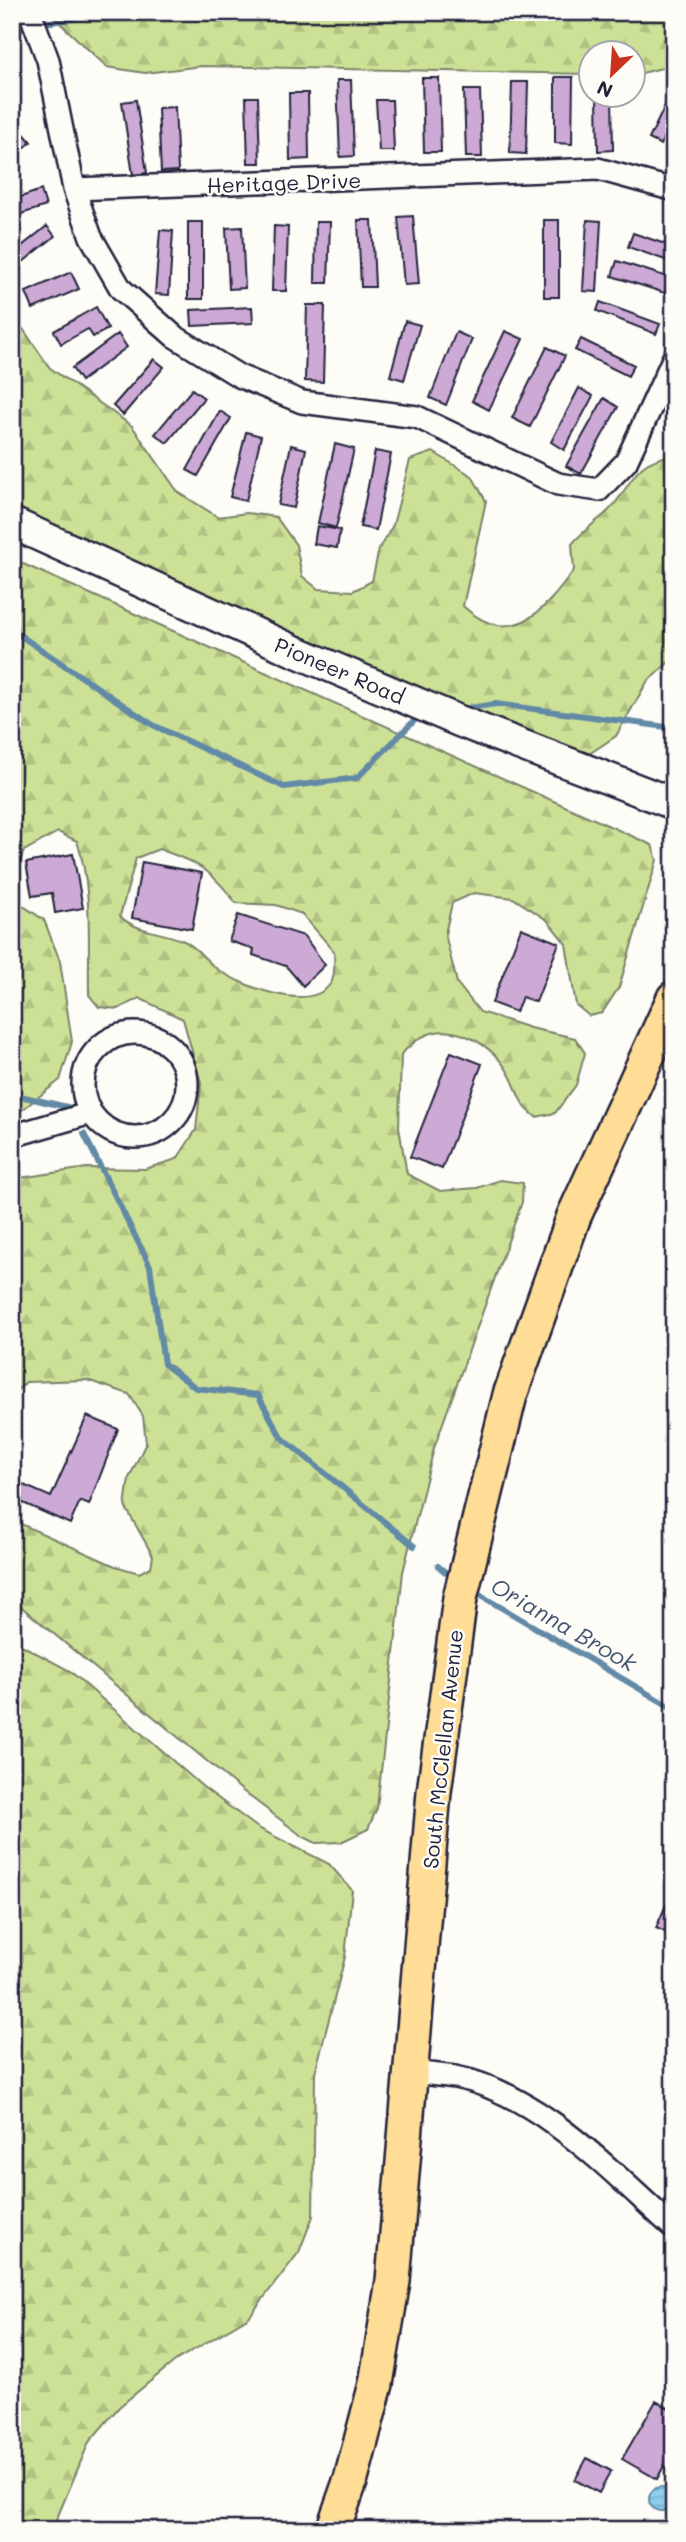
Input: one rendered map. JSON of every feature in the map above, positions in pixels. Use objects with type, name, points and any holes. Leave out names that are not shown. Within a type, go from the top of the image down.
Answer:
[{"type":"main road","name":"South McClellan Avenue","points":[[334,2530],[376,2384],[393,2281],[435,1792],[460,1598],[510,1395],[574,1216],[674,998]]},
{"type":"street","points":[[30,12],[48,60],[74,190],[91,237],[121,289],[174,336],[239,376],[302,402],[417,417],[558,484],[599,490],[626,462],[674,358]]},
{"type":"street","name":"Heritage Drive","points":[[74,190],[598,169],[674,190]]},
{"type":"street","name":"Pioneer Road","points":[[12,523],[369,683],[674,804]]},
{"type":"street","points":[[130,1033],[148,1034],[164,1041],[177,1054],[185,1069],[186,1094],[176,1116],[164,1128],[149,1135],[117,1133],[102,1125],[91,1113],[84,1096],[83,1079],[88,1062],[98,1047],[113,1037],[130,1033]]},
{"type":"street","points":[[12,1136],[91,1113]]},
{"type":"street","points":[[413,2072],[458,2078],[508,2097],[555,2122],[674,2228]]},
{"type":"green space","points":[[48,12],[674,12],[674,65],[648,72],[648,38],[578,38],[578,74],[202,66],[145,73],[107,67]]},
{"type":"green space","points":[[12,313],[50,368],[132,426],[178,492],[218,517],[247,513],[276,517],[296,545],[302,576],[318,589],[353,591],[372,581],[379,549],[393,525],[410,460],[433,452],[472,476],[486,501],[463,606],[480,619],[496,625],[511,625],[525,620],[551,600],[574,570],[572,544],[614,505],[639,470],[659,458],[674,455],[674,667],[669,662],[647,682],[616,736],[589,754],[499,726],[12,512]]},
{"type":"green space","points":[[12,559],[652,845],[657,860],[619,987],[602,1013],[589,1016],[576,1005],[566,944],[547,920],[513,898],[474,893],[452,903],[445,934],[457,983],[480,1012],[530,1028],[575,1038],[585,1053],[576,1085],[555,1113],[536,1117],[530,1112],[512,1079],[493,1053],[459,1033],[434,1033],[419,1039],[401,1054],[399,1128],[407,1174],[440,1191],[477,1188],[500,1180],[523,1183],[522,1202],[434,1448],[403,1572],[377,1808],[368,1829],[341,1842],[316,1843],[302,1836],[244,1792],[12,1599],[12,1520],[115,1566],[139,1573],[151,1567],[153,1556],[125,1506],[129,1478],[146,1443],[143,1416],[129,1394],[87,1380],[26,1382],[12,1395],[12,1179],[87,1168],[145,1169],[177,1159],[196,1130],[201,1083],[183,1019],[139,998],[118,1009],[99,1007],[89,995],[89,917],[82,859],[77,841],[58,832],[24,851],[13,881],[22,905],[44,920],[60,961],[72,1042],[60,1080],[12,1118]],"holes":[[[159,849],[203,868],[236,903],[276,905],[302,914],[334,951],[331,983],[321,992],[308,996],[292,997],[259,989],[217,969],[184,941],[127,922],[120,916],[136,858]]]},
{"type":"green space","points":[[12,1640],[70,1671],[203,1787],[258,1828],[329,1864],[352,1890],[345,1957],[315,2073],[313,2216],[299,2252],[249,2317],[175,2361],[119,2407],[89,2442],[52,2530],[12,2529]]},
{"type":"water","points":[[661,2487],[669,2491],[673,2499],[669,2507],[661,2511],[653,2507],[649,2499],[653,2491]]},
{"type":"building","points":[[555,77],[573,77],[572,144],[555,143]]},
{"type":"building","points":[[422,78],[439,78],[441,152],[424,152]]},
{"type":"building","points":[[337,80],[351,80],[354,156],[340,157]]},
{"type":"building","points":[[512,82],[528,82],[526,154],[510,153]]},
{"type":"building","points":[[674,87],[674,118],[661,145],[649,139]]},
{"type":"building","points":[[464,90],[480,90],[482,157],[466,157]]},
{"type":"building","points":[[289,93],[308,93],[309,159],[290,160]]},
{"type":"building","points":[[246,97],[258,97],[260,163],[248,163]]},
{"type":"building","points":[[136,100],[147,173],[133,175],[122,102]]},
{"type":"building","points":[[376,100],[392,100],[394,151],[379,151]]},
{"type":"building","points":[[175,107],[178,171],[161,172],[158,108]]},
{"type":"building","points":[[597,108],[612,108],[613,150],[598,151]]},
{"type":"building","points":[[20,129],[31,142],[12,159],[12,136]]},
{"type":"building","points":[[41,190],[46,206],[12,217],[12,200]]},
{"type":"building","points":[[413,216],[419,284],[404,285],[398,217]]},
{"type":"building","points":[[358,220],[372,220],[375,287],[361,287]]},
{"type":"building","points":[[544,220],[559,220],[559,297],[544,297]]},
{"type":"building","points":[[587,220],[601,221],[597,292],[583,291]]},
{"type":"building","points":[[188,222],[203,222],[203,299],[188,299]]},
{"type":"building","points":[[316,222],[330,222],[328,283],[315,283]]},
{"type":"building","points":[[47,226],[55,236],[12,271],[12,254]]},
{"type":"building","points":[[274,226],[288,227],[286,291],[272,291]]},
{"type":"building","points":[[242,227],[245,288],[229,289],[226,228]]},
{"type":"building","points":[[160,230],[173,231],[169,295],[155,294]]},
{"type":"building","points":[[633,233],[674,247],[674,263],[628,247]]},
{"type":"building","points":[[617,261],[674,279],[674,296],[612,276]]},
{"type":"building","points":[[71,272],[79,289],[33,309],[26,292]]},
{"type":"building","points":[[600,302],[660,324],[656,334],[597,311]]},
{"type":"building","points":[[307,305],[325,305],[323,382],[305,381]]},
{"type":"building","points":[[96,307],[108,329],[93,337],[88,329],[61,344],[54,331]]},
{"type":"building","points":[[252,307],[253,323],[192,326],[191,310]]},
{"type":"building","points":[[405,321],[420,325],[404,380],[390,376]]},
{"type":"building","points":[[505,331],[523,339],[489,410],[472,401]]},
{"type":"building","points":[[456,332],[472,339],[446,405],[430,398]]},
{"type":"building","points":[[118,334],[127,347],[81,381],[72,368]]},
{"type":"building","points":[[581,339],[634,365],[628,376],[575,350]]},
{"type":"building","points":[[547,347],[565,356],[530,427],[512,418]]},
{"type":"building","points":[[154,359],[164,367],[123,415],[113,406]]},
{"type":"building","points":[[579,388],[593,396],[564,450],[551,442]]},
{"type":"building","points":[[192,389],[204,398],[167,443],[155,434]]},
{"type":"building","points":[[604,398],[618,407],[581,474],[566,466]]},
{"type":"building","points":[[220,411],[231,418],[198,476],[187,470]]},
{"type":"building","points":[[246,432],[261,436],[246,501],[230,497]]},
{"type":"building","points":[[335,444],[354,449],[336,528],[318,523]]},
{"type":"building","points":[[291,445],[306,449],[294,508],[278,505]]},
{"type":"building","points":[[375,451],[391,454],[376,530],[360,527]]},
{"type":"building","points":[[317,526],[340,530],[337,548],[314,544]]},
{"type":"building","points":[[73,854],[83,908],[55,913],[52,893],[32,896],[26,863]]},
{"type":"building","points":[[142,862],[202,873],[192,929],[132,918]]},
{"type":"building","points":[[238,915],[304,936],[325,965],[303,986],[286,966],[253,955],[254,949],[229,941]]},
{"type":"building","points":[[521,928],[559,943],[536,1002],[522,997],[516,1012],[492,1003]]},
{"type":"building","points":[[451,1052],[482,1064],[442,1169],[410,1157]]},
{"type":"building","points":[[87,1416],[118,1429],[89,1505],[80,1501],[70,1524],[12,1498],[12,1480],[51,1497]]},
{"type":"building","points":[[672,1891],[674,1892],[674,1936],[656,1928]]},
{"type":"building","points":[[656,2401],[674,2411],[674,2465],[671,2470],[664,2466],[657,2479],[622,2459]]},
{"type":"building","points":[[587,2458],[611,2471],[599,2493],[575,2480]]},
{"type":"waterway","points":[[37,24],[119,12]]},
{"type":"waterway","points":[[12,32],[20,30]]},
{"type":"waterway","points":[[12,630],[153,725],[284,787],[357,778],[420,715]]},
{"type":"waterway","points":[[469,708],[496,704],[674,728]]},
{"type":"waterway","name":"Orianna Brook","points":[[12,1094],[71,1108]]},
{"type":"waterway","name":"Orianna Brook","points":[[84,1134],[150,1266],[164,1364],[196,1388],[258,1395],[281,1437],[414,1546]]},
{"type":"waterway","name":"Orianna Brook","points":[[438,1566],[455,1580]]},
{"type":"waterway","name":"Orianna Brook","points":[[473,1591],[674,1709]]}]
